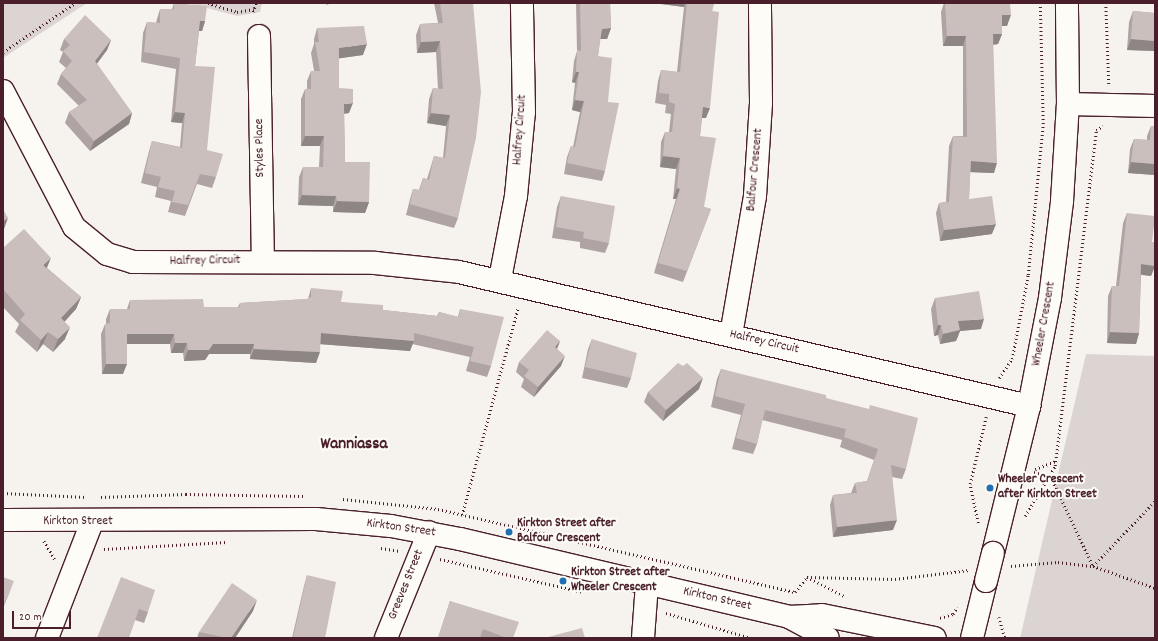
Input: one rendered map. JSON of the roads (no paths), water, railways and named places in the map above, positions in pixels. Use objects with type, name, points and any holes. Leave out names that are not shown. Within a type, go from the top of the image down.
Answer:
[{"type":"street","name":"Halfrey Circuit","points":[[500,279],[516,196],[524,112],[522,3]]},
{"type":"street","name":"Balfour Crescent","points":[[731,335],[754,196],[761,103],[760,3]]},
{"type":"street","name":"Wheeler Crescent","points":[[972,638],[981,575],[998,560],[1029,406],[1054,270],[1068,104],[1067,3]]},
{"type":"street","name":"Styles Place","points":[[259,36],[263,261]]},
{"type":"street","name":"Halfrey Circuit","points":[[5,102],[74,227],[94,247],[133,262],[263,261],[375,263],[500,279],[1029,406]]},
{"type":"street","points":[[1068,104],[1155,106]]},
{"type":"street","name":"Kirkton Street","points":[[3,520],[92,522],[316,519],[429,532],[789,617],[828,638]]},
{"type":"street","points":[[48,638],[92,522]]},
{"type":"street","name":"Greeves Street","points":[[386,638],[429,532]]},
{"type":"street","points":[[643,638],[647,584]]},
{"type":"street","name":"Kirkton Street","points":[[789,617],[822,615],[933,629]]},
{"type":"place","name":"Wheeler Crescent after Kirkton Street","points":[[990,488]]},
{"type":"place","name":"Kirkton Street after Balfour Crescent","points":[[509,532]]},
{"type":"place","name":"Kirkton Street after Wheeler Crescent","points":[[563,581]]},
{"type":"district","name":"Wanniassa","points":[[354,446]]}]
